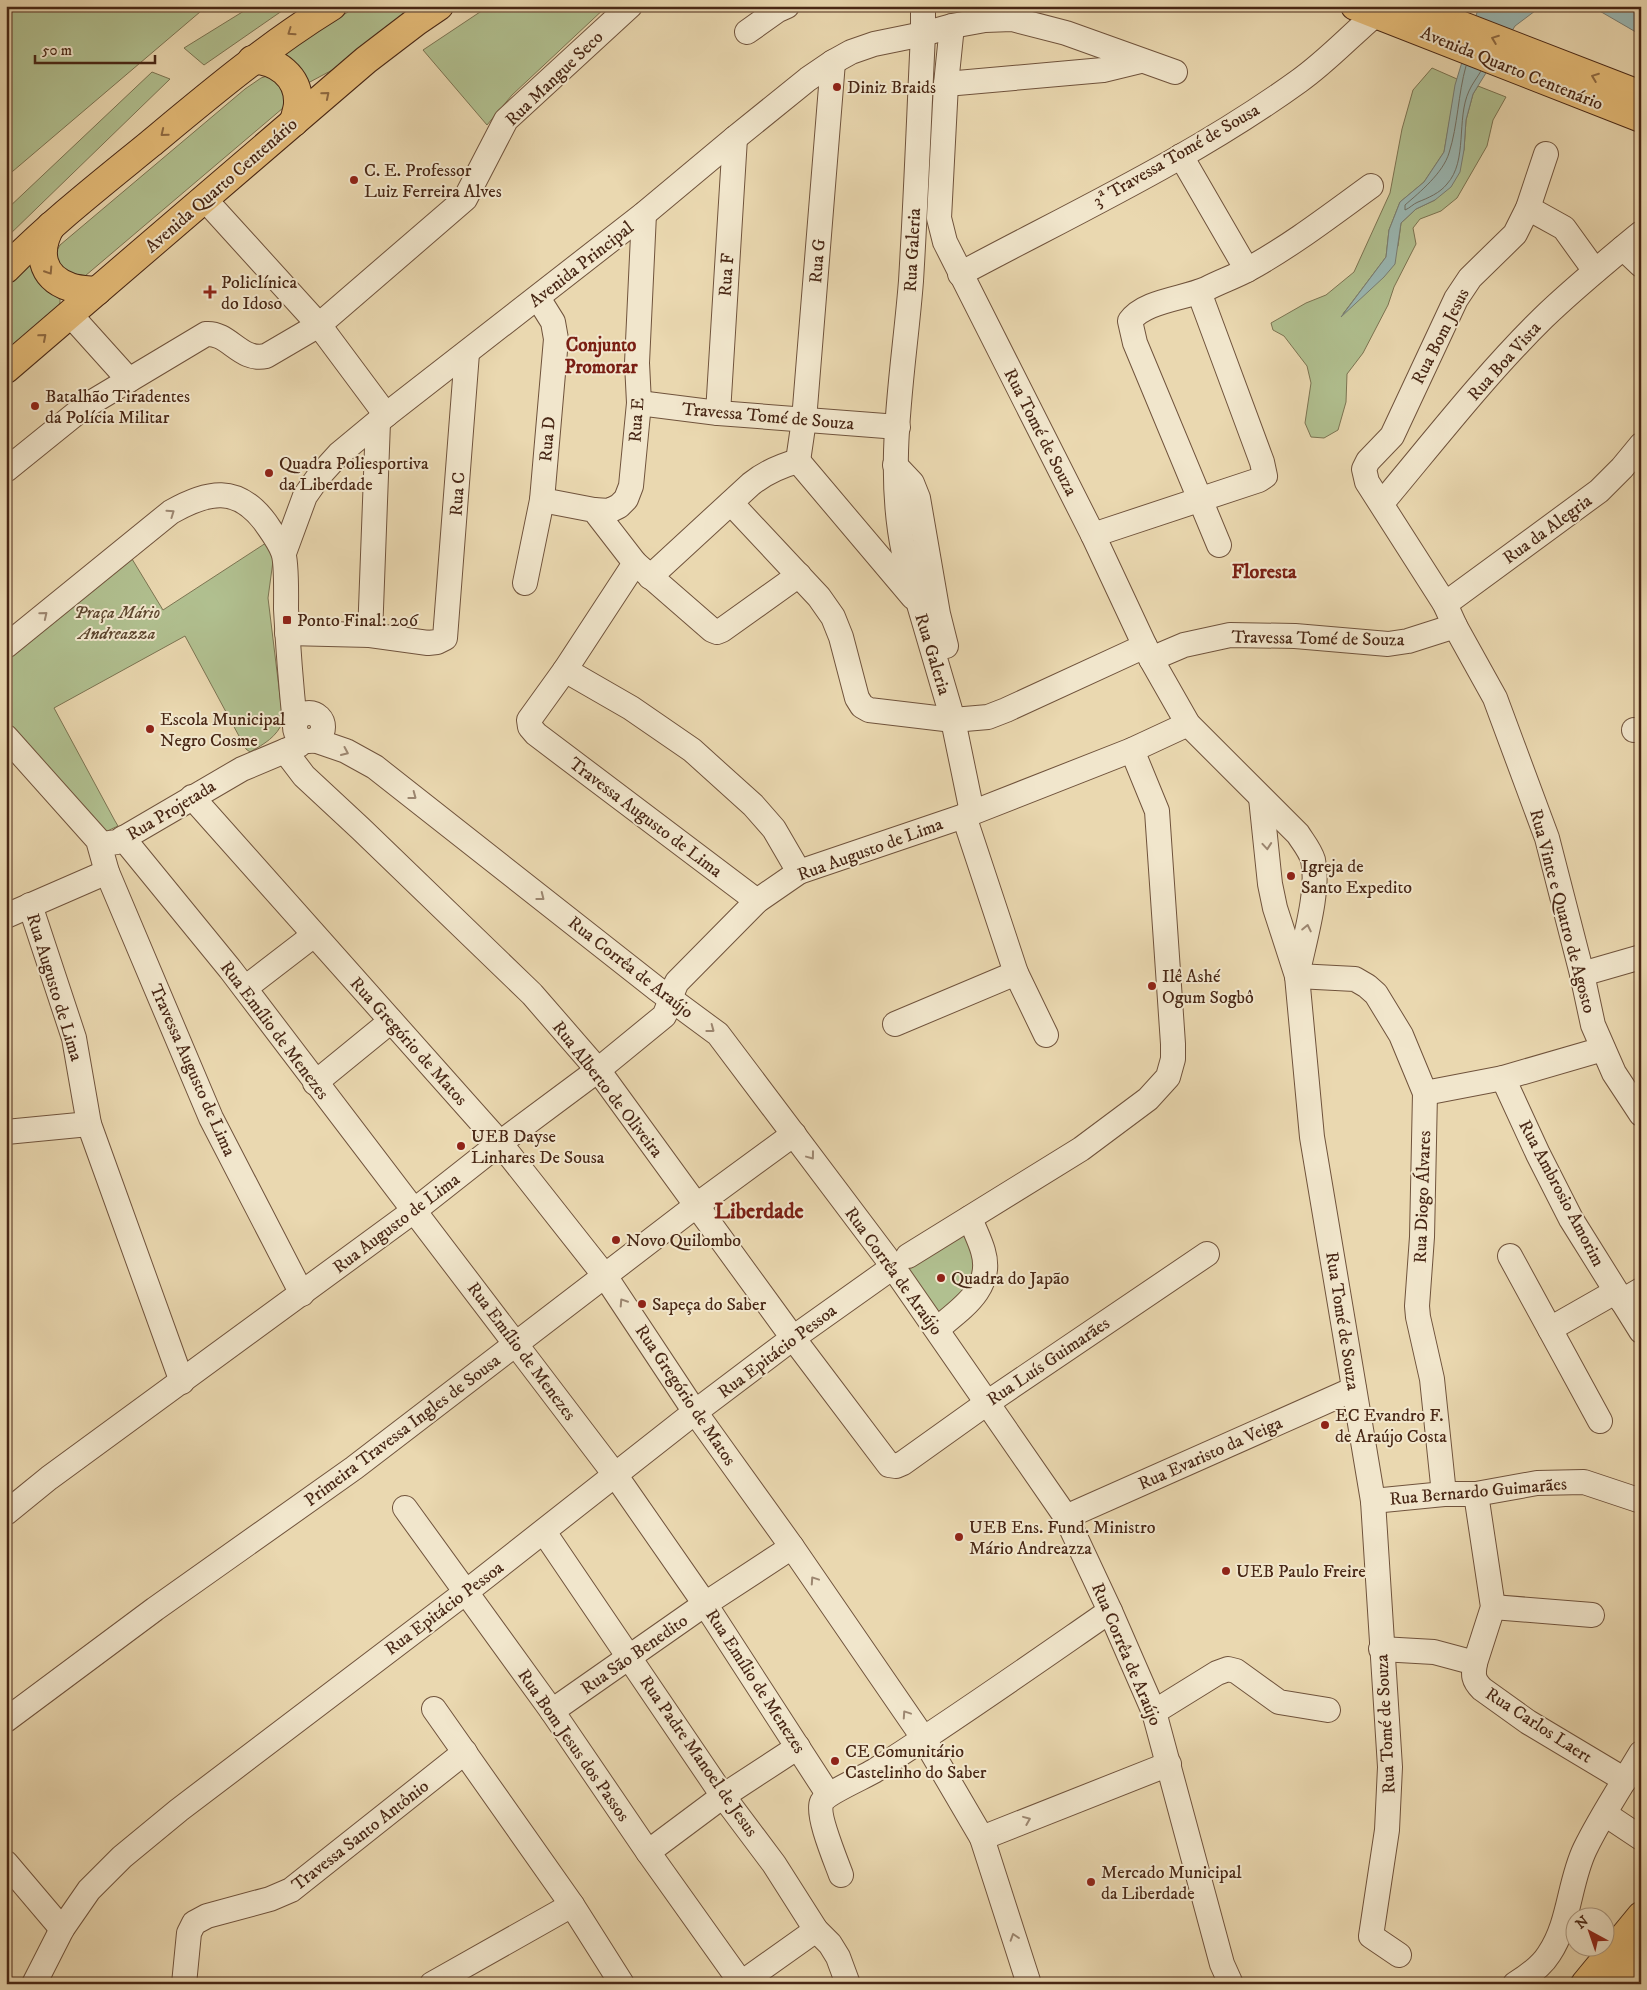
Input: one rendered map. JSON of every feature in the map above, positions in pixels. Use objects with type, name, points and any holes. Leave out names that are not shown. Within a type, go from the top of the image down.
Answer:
[{"type":"main road","points":[[6,269],[51,226],[252,60],[296,28],[332,6]]},
{"type":"main road","name":"Avenida Quarto Centenário","points":[[6,369],[386,44],[439,6]]},
{"type":"main road","name":"Avenida Quarto Centenário","points":[[1411,6],[1437,27]]},
{"type":"main road","name":"Avenida Quarto Centenário","points":[[1365,10],[1437,27],[1538,67],[1641,118]]},
{"type":"main road","points":[[252,60],[268,61],[284,70],[290,77],[295,85],[298,103],[294,122]]},
{"type":"main road","name":"Avenida Quarto Centenário","points":[[1538,67],[1641,95]]},
{"type":"main road","points":[[51,226],[42,246],[42,255],[48,271],[61,283],[72,288],[97,291]]},
{"type":"main road","points":[[1585,1984],[1641,1916]]},
{"type":"main road","points":[[1613,1984],[1641,1948]]},
{"type":"street","name":"Rua Mangue Seco","points":[[129,380],[206,334],[216,335],[248,355],[260,358],[319,325],[465,199],[506,120],[630,6]]},
{"type":"street","points":[[747,32],[778,10],[787,6]]},
{"type":"street","points":[[923,6],[938,30]]},
{"type":"street","name":"3ª Travessa Tomé de Sousa","points":[[960,274],[1181,156],[1256,111],[1300,80],[1365,10]]},
{"type":"street","name":"Avenida Principal","points":[[284,553],[305,496],[319,476],[339,454],[382,418],[644,214],[808,79],[833,62],[874,44],[985,20],[1012,19],[1066,33],[1174,72]]},
{"type":"street","name":"Rua Tomé de Souza","points":[[938,30],[946,84],[939,218],[945,242],[1093,535],[1148,653],[1188,724],[1298,834],[1309,850],[1313,861],[1313,900],[1297,976]]},
{"type":"street","name":"Rua Galeria","points":[[938,30],[911,281],[895,466],[900,532],[918,602],[959,720]]},
{"type":"street","points":[[946,84],[1102,70],[1140,61]]},
{"type":"street","name":"Rua G","points":[[798,461],[804,420],[833,62]]},
{"type":"street","name":"Rua F","points":[[718,412],[735,138]]},
{"type":"street","name":"Rua Bom Jesus","points":[[1364,469],[1368,461],[1392,436],[1456,299],[1470,278],[1515,234],[1528,208],[1546,154]]},
{"type":"street","points":[[1181,156],[1246,270]]},
{"type":"street","points":[[1219,545],[1135,342],[1130,321],[1135,314],[1145,308],[1199,292],[1246,270],[1300,238],[1371,186]]},
{"type":"street","points":[[207,196],[210,205],[319,325],[382,418],[370,635],[287,633]]},
{"type":"street","points":[[1528,208],[1564,228],[1595,271]]},
{"type":"street","name":"Rua E","points":[[542,500],[609,511],[619,506],[626,499],[631,486],[639,403],[638,363],[644,214]]},
{"type":"street","points":[[1632,240],[1641,265]]},
{"type":"street","name":"Rua Boa Vista","points":[[1382,503],[1490,375],[1542,320],[1632,240]]},
{"type":"street","points":[[1093,535],[1263,478],[1265,474],[1199,292]]},
{"type":"street","name":"Rua D","points":[[525,583],[542,500],[556,339],[553,322],[538,298]]},
{"type":"street","points":[[6,470],[84,406],[129,380],[75,320],[73,311]]},
{"type":"street","name":"Rua C","points":[[370,635],[428,643],[442,640],[446,635],[467,353]]},
{"type":"street","name":"Travessa Tomé de Souza","points":[[639,403],[804,420],[898,427]]},
{"type":"street","name":"Rua da Alegria","points":[[1446,604],[1598,491],[1622,468],[1641,445]]},
{"type":"street","points":[[798,872],[774,829],[753,804],[692,750],[631,708],[565,670],[643,570],[731,503],[750,484],[765,473],[798,461],[918,602]]},
{"type":"street","name":"Rua Galeria","points":[[895,466],[912,483],[918,498],[959,720],[968,814],[1016,973],[1046,1035]]},
{"type":"street","name":"Rua Vinte e Quatro de Agosto","points":[[1364,469],[1367,482],[1446,604],[1455,626],[1495,698],[1547,838],[1582,974],[1593,1026],[1614,1072],[1641,1114]]},
{"type":"street","points":[[6,646],[172,512],[207,496],[224,494],[246,502],[259,515],[284,553],[290,675],[300,696],[305,729]]},
{"type":"street","points":[[594,510],[643,570],[712,630],[717,632],[799,575],[731,503]]},
{"type":"street","name":"Travessa Tomé de Souza","points":[[799,575],[819,597],[833,617],[841,637],[857,698],[862,706],[869,710],[959,720],[988,717],[1148,653],[1230,634],[1295,636],[1388,644],[1408,641],[1455,626]]},
{"type":"street","name":"Travessa Augusto de Lima","points":[[565,670],[529,720],[530,727],[536,734],[757,901]]},
{"type":"street","name":"Rua Augusto de Lima","points":[[6,1513],[49,1478],[415,1210],[500,1143],[598,1070],[664,1016],[669,998],[677,982],[757,901],[798,872],[968,814],[1132,750],[1188,724]]},
{"type":"street","name":"Rua Projetada","points":[[242,769],[285,750],[305,729]]},
{"type":"street","name":"Rua Projetada","points":[[98,840],[117,842],[242,769],[305,729]]},
{"type":"street","name":"Rua Corrêa de Araújo","points":[[305,729],[375,767],[669,998],[718,1034],[794,1134],[900,1262],[937,1329],[1066,1517],[1110,1611],[1154,1712],[1222,1964],[1231,1984]]},
{"type":"street","points":[[6,737],[98,840]]},
{"type":"street","name":"Rua Alberto de Oliveira","points":[[285,750],[304,776],[532,994],[598,1070],[793,1338],[889,1465]]},
{"type":"street","name":"Rua Epitácio Pessoa","points":[[34,1984],[62,1929],[89,1890],[122,1857],[179,1810],[466,1592],[793,1338],[900,1262],[1081,1149],[1148,1099],[1168,1077],[1173,1059],[1158,811],[1132,750]]},
{"type":"street","name":"Rua Gregório de Matos","points":[[192,797],[500,1143],[605,1276],[696,1412],[792,1547],[924,1740],[982,1838],[1029,1984]]},
{"type":"street","name":"Rua Tomé de Souza","points":[[1261,798],[1270,884],[1275,908],[1297,976],[1312,1136],[1373,1501],[1390,1767],[1387,1830],[1371,1936],[1398,1955]]},
{"type":"street","name":"Rua Emílio de Menezes","points":[[123,838],[244,988],[616,1476],[705,1604],[828,1794]]},
{"type":"street","name":"Travessa Augusto de Lima","points":[[98,840],[107,872],[211,1118],[302,1294]]},
{"type":"street","points":[[6,916],[107,872]]},
{"type":"street","name":"Rua Augusto de Lima","points":[[30,905],[74,1038],[89,1124],[182,1382]]},
{"type":"street","points":[[244,988],[314,935]]},
{"type":"street","points":[[1582,974],[1641,957]]},
{"type":"street","points":[[895,1024],[1016,973]]},
{"type":"street","name":"Rua Diogo Álvares","points":[[1297,976],[1355,978],[1376,994],[1401,1035],[1425,1093],[1422,1237],[1417,1306],[1432,1379],[1444,1494]]},
{"type":"street","points":[[316,1083],[391,1021]]},
{"type":"street","points":[[1425,1093],[1503,1078],[1603,1049]]},
{"type":"street","name":"Rua Ambrosio Amorim","points":[[1503,1078],[1538,1154],[1571,1218],[1626,1294],[1641,1331]]},
{"type":"street","points":[[6,1132],[15,1129],[89,1124]]},
{"type":"street","name":"Primeira Travessa Ingles de Sousa","points":[[6,1720],[155,1609],[354,1468],[794,1134]]},
{"type":"street","points":[[937,1329],[970,1302],[978,1293],[983,1282],[985,1260],[970,1218]]},
{"type":"street","name":"Rua Luís Guimarães","points":[[889,1465],[896,1466],[903,1463],[987,1403],[1207,1254]]},
{"type":"street","points":[[1510,1256],[1600,1421]]},
{"type":"street","points":[[1550,1328],[1626,1294]]},
{"type":"street","name":"Rua Evaristo da Veiga","points":[[1066,1517],[1354,1389]]},
{"type":"street","name":"Rua Bernardo Guimarães","points":[[1373,1501],[1444,1494],[1476,1494],[1537,1483],[1584,1482],[1641,1501]]},
{"type":"street","points":[[1381,1649],[1434,1652],[1475,1663],[1493,1608],[1476,1494]]},
{"type":"street","name":"Rua Bom Jesus dos Passos","points":[[405,1508],[552,1711],[648,1852],[741,1983]]},
{"type":"street","name":"Rua Padre Manoel de Jesus","points":[[544,1532],[723,1796],[774,1864],[816,1930],[830,1944],[838,1957],[848,1984]]},
{"type":"street","name":"Rua São Benedito","points":[[552,1711],[705,1604],[792,1547]]},
{"type":"street","points":[[1493,1608],[1592,1615]]},
{"type":"street","points":[[841,1874],[820,1812],[823,1801],[828,1794],[856,1782],[924,1740],[1110,1611]]},
{"type":"street","name":"Rua Carlos Laert","points":[[1475,1663],[1473,1676],[1482,1690],[1528,1722],[1625,1780]]},
{"type":"street","points":[[1154,1712],[1217,1673],[1228,1670],[1236,1671],[1280,1702],[1328,1710]]},
{"type":"street","points":[[434,1709],[572,1905],[622,1984]]},
{"type":"street","points":[[648,1852],[723,1796],[798,1747]]},
{"type":"street","name":"Travessa Santo Antônio","points":[[184,1984],[189,1933],[194,1923],[207,1916],[270,1899],[291,1890],[466,1752]]},
{"type":"street","points":[[1515,1984],[1531,1974],[1549,1954],[1562,1923],[1577,1867],[1585,1848],[1641,1753]]},
{"type":"street","points":[[982,1838],[1169,1764]]},
{"type":"street","points":[[1605,1814],[1641,1838]]},
{"type":"street","points":[[6,1863],[62,1929]]},
{"type":"street","points":[[432,1984],[572,1905]]},
{"type":"street","points":[[741,1983],[816,1930]]},
{"type":"green space","points":[[6,6],[207,6],[6,177]]},
{"type":"green space","points":[[252,6],[289,6],[204,65],[184,48]]},
{"type":"green space","points":[[357,6],[420,6],[336,68],[308,83],[279,57]]},
{"type":"green space","points":[[489,6],[607,6],[512,95],[487,125],[423,50]]},
{"type":"green space","points":[[1432,68],[1457,79],[1444,152],[1424,182],[1400,202],[1389,230],[1386,257],[1343,314],[1398,246],[1401,223],[1416,209],[1435,200],[1464,150],[1466,120],[1473,94],[1478,86],[1506,97],[1493,120],[1487,146],[1457,198],[1441,211],[1420,219],[1413,228],[1416,244],[1363,353],[1347,374],[1346,402],[1338,430],[1324,438],[1311,437],[1305,423],[1311,383],[1307,366],[1284,336],[1273,330],[1271,323],[1306,303],[1326,295],[1354,272],[1390,193],[1402,129],[1413,90]]},
{"type":"green space","points":[[152,72],[170,79],[6,238],[6,210]]},
{"type":"green space","points":[[270,75],[278,78],[286,104],[283,108],[85,276],[79,279],[55,268],[55,254],[60,245],[245,89],[261,78]]},
{"type":"green space","points":[[31,260],[60,299],[60,305],[6,356],[6,285]]},
{"type":"green space","name":"Praça Mário Andreazza","points":[[269,541],[273,561],[268,598],[283,721],[269,740],[250,752],[246,749],[185,636],[54,708],[118,826],[105,832],[6,728],[6,657],[129,554],[163,610]]},
{"type":"green space","points":[[967,1227],[978,1284],[942,1317],[906,1267]]},
{"type":"water","points":[[1479,6],[1550,6],[1535,11],[1515,26],[1473,94],[1466,120],[1460,172],[1451,187],[1435,200],[1416,209],[1401,223],[1395,264],[1384,277],[1341,317],[1386,257],[1389,230],[1400,202],[1424,182],[1444,152],[1455,85]]},
{"type":"water","points":[[1591,6],[1641,6],[1641,35]]},
{"type":"place","name":"Diniz Braids","points":[[837,87]]},
{"type":"place","name":"C. E. Professor Luiz Ferreira Alves","points":[[354,180]]},
{"type":"place","name":"Policlínica do Idoso","points":[[210,292]]},
{"type":"place","name":"Batalhão Tiradentes da Polícia Militar","points":[[35,406]]},
{"type":"place","name":"Quadra Poliesportiva da Liberdade","points":[[269,473]]},
{"type":"place","name":"Ponto Final: 206","points":[[287,620]]},
{"type":"place","name":"Escola Municipal Negro Cosme","points":[[150,729]]},
{"type":"place","name":"Igreja de Santo Expedito","points":[[1291,876]]},
{"type":"place","name":"Ilê Ashé Ogum Sogbô","points":[[1152,986]]},
{"type":"place","name":"UEB Dayse Linhares De Sousa","points":[[461,1146]]},
{"type":"place","name":"Novo Quilombo","points":[[616,1240]]},
{"type":"place","name":"Quadra do Japão","points":[[941,1278]]},
{"type":"place","name":"Sapeça do Saber","points":[[642,1304]]},
{"type":"place","name":"EC Evandro F. de Araújo Costa","points":[[1325,1425]]},
{"type":"place","name":"UEB Ens. Fund. Ministro Mário Andreazza","points":[[959,1537]]},
{"type":"place","name":"UEB Paulo Freire","points":[[1226,1571]]},
{"type":"place","name":"CE Comunitário Castelinho do Saber","points":[[835,1761]]},
{"type":"place","name":"Mercado Municipal da Liberdade","points":[[1091,1882]]},
{"type":"district","name":"Conjunto Promorar","points":[[601,355]]},
{"type":"district","name":"Floresta","points":[[1264,571]]},
{"type":"district","name":"Liberdade","points":[[759,1210]]}]
